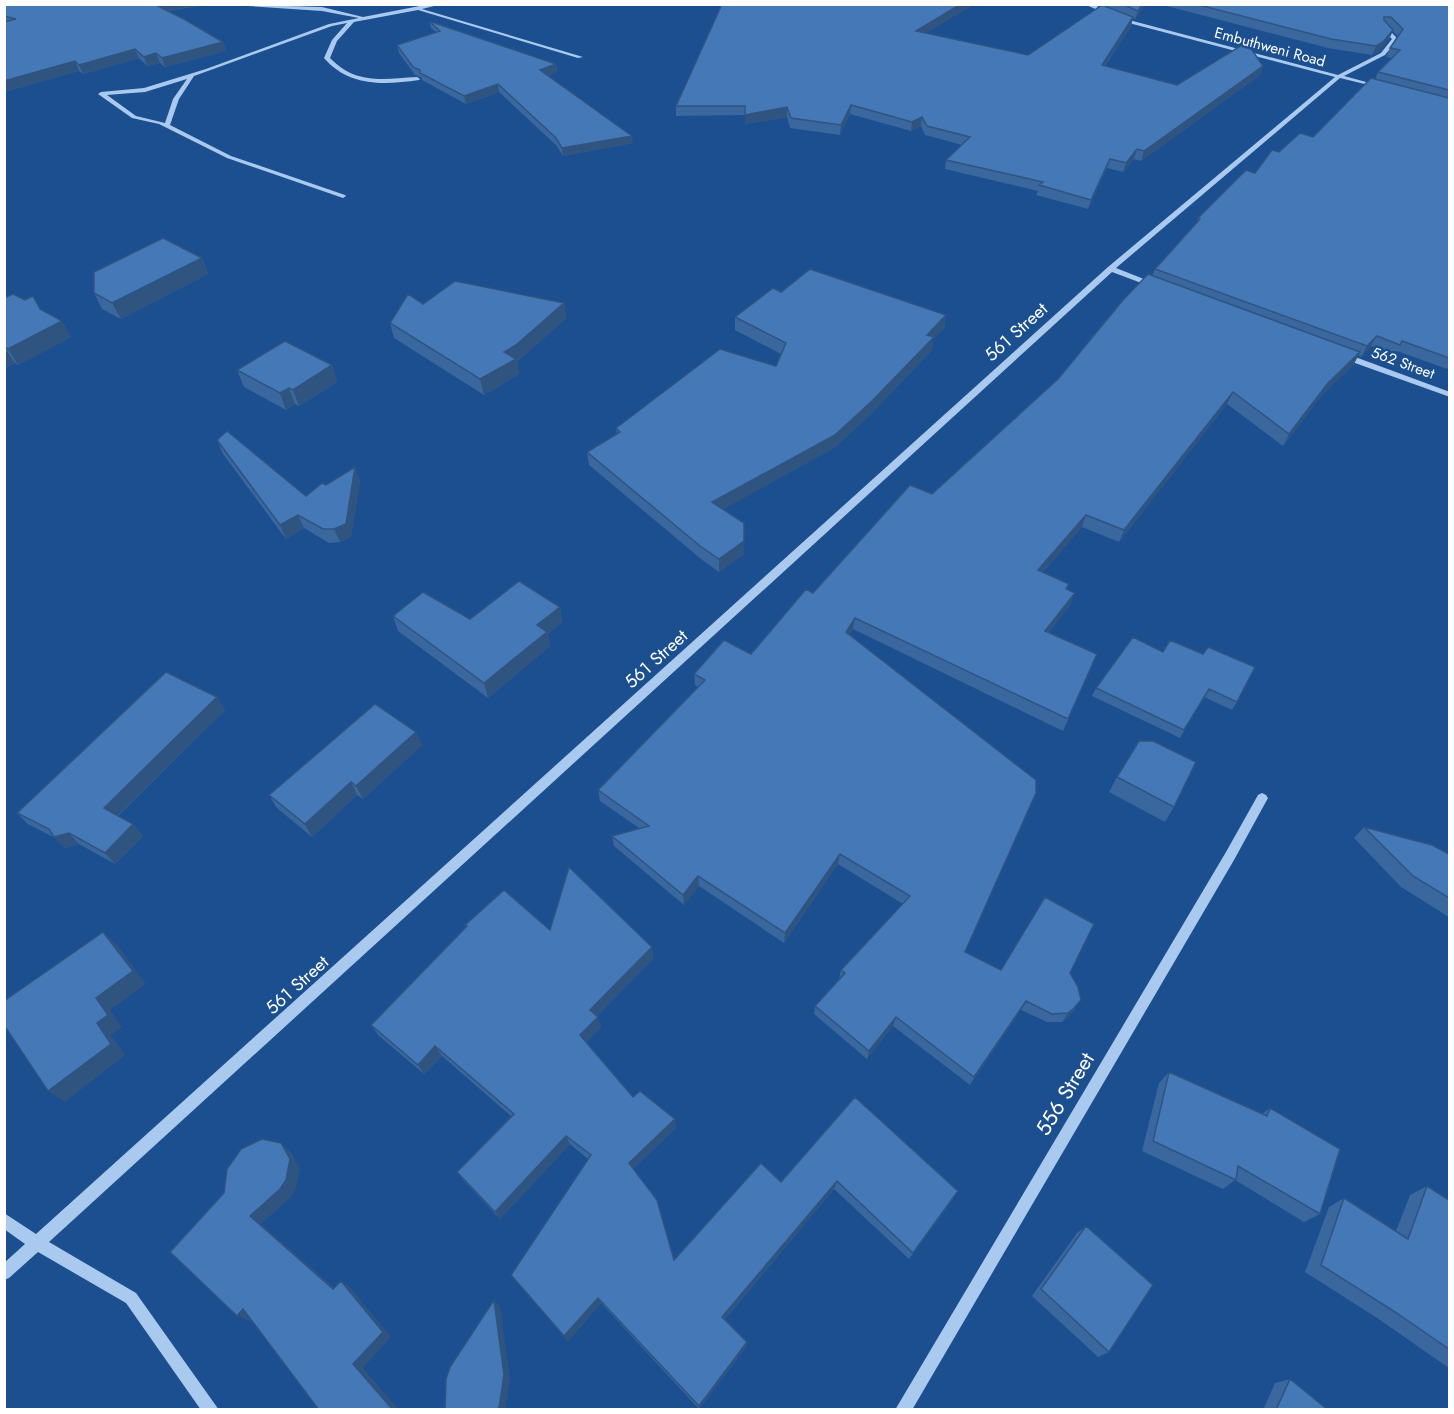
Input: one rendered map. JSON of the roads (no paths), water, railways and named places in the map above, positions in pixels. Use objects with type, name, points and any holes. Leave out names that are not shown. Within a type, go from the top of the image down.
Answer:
[{"type":"street","points":[[221,4],[322,9],[367,18]]},
{"type":"street","points":[[343,196],[229,157],[167,126],[134,117],[101,94],[145,90],[331,25],[440,4]]},
{"type":"street","name":"Embuthweni Road","points":[[1086,4],[1127,21],[1383,88]]},
{"type":"street","points":[[417,9],[580,57]]},
{"type":"street","points":[[352,21],[335,40],[327,58],[335,69],[355,80],[417,79]]},
{"type":"street","name":"561 Street","points":[[4,1274],[1111,269],[1338,77],[1383,54],[1395,39],[1384,28]]},
{"type":"street","points":[[167,126],[176,99],[192,75]]},
{"type":"street","points":[[1111,269],[1165,289]]},
{"type":"street","name":"562 Street","points":[[1340,354],[1449,395]]},
{"type":"street","name":"556 Street","points":[[903,1410],[1262,798]]},
{"type":"street","points":[[4,1220],[37,1243],[131,1298],[211,1410]]}]
